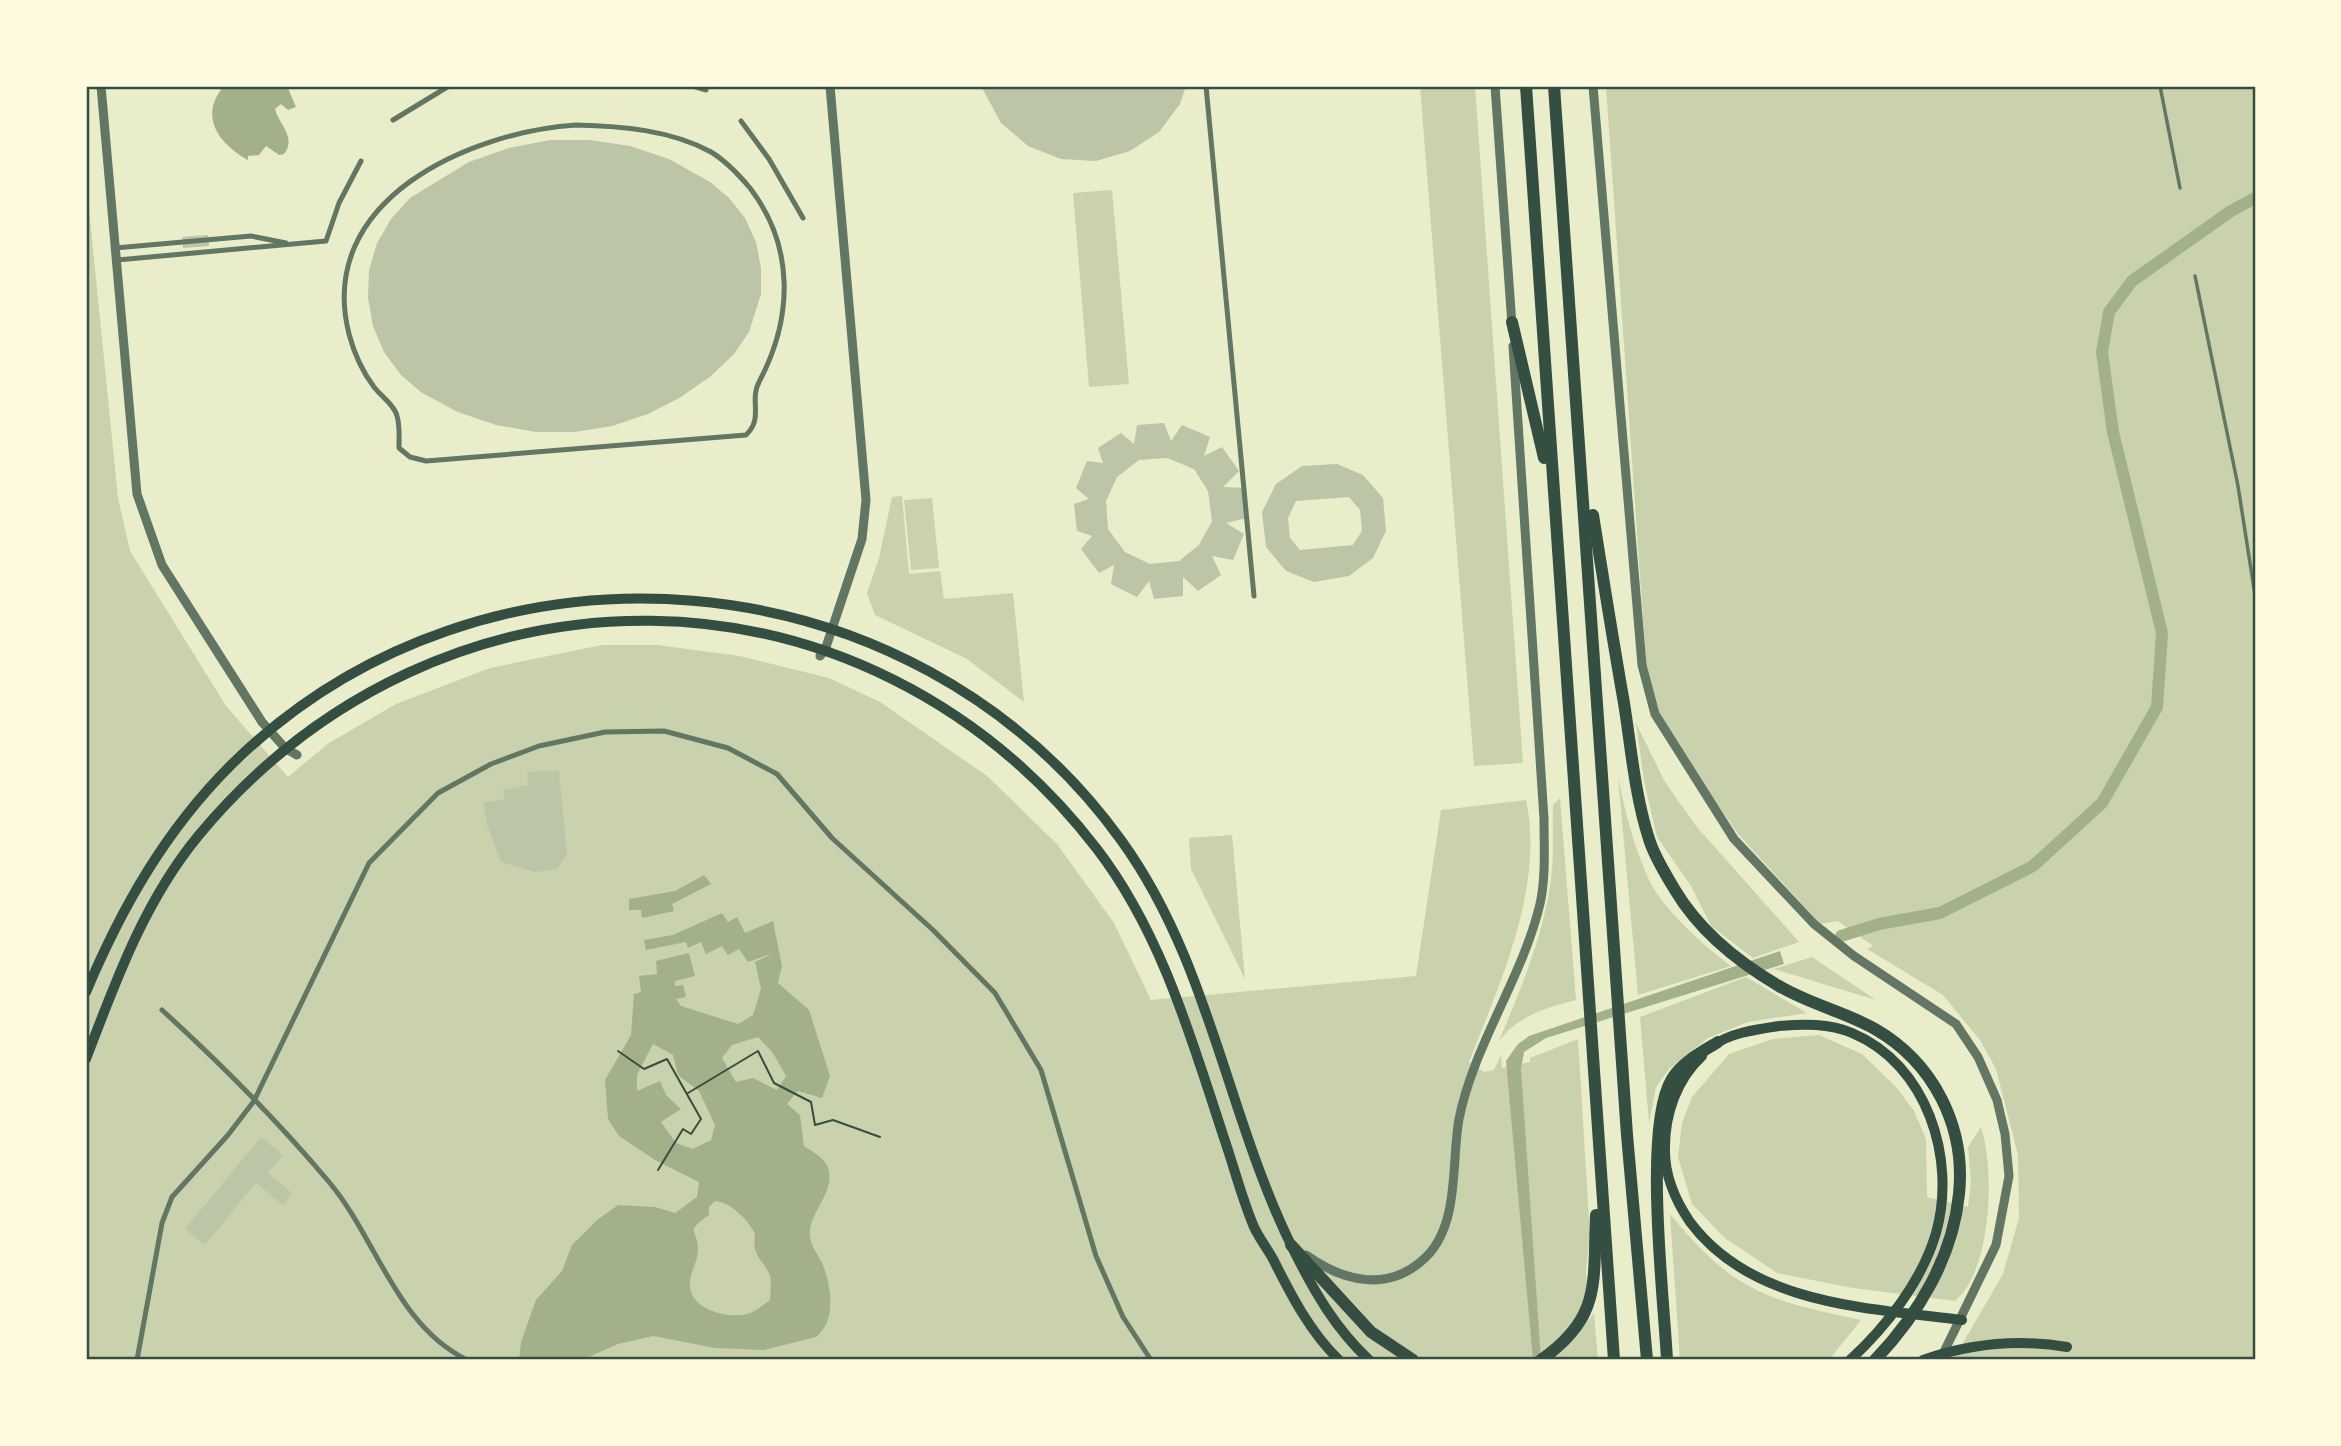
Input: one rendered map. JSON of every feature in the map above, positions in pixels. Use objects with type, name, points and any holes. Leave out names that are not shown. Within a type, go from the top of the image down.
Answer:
[{"type":"highway","points":[[1526,86],[1614,1360]]},
{"type":"highway","points":[[1554,86],[1620,1026],[1647,1360]]},
{"type":"highway","points":[[1512,322],[1552,492]]},
{"type":"highway","points":[[1580,440],[1649,839],[1676,892],[1724,949],[1780,987],[1875,1029],[1918,1061],[1950,1115],[1960,1158],[1958,1205],[1943,1258],[1922,1300],[1897,1336],[1875,1360]]},
{"type":"highway","points":[[1667,1360],[1656,1144],[1672,1079],[1693,1058],[1718,1042]]},
{"type":"highway","points":[[1541,1360],[1574,1333],[1592,1300],[1599,1159]]},
{"type":"highway","points":[[1291,1245],[1371,1332],[1413,1360]]},
{"type":"main road","points":[[86,992],[114,926],[161,848],[192,807],[233,764],[271,731],[322,694],[404,647],[465,624],[527,607],[592,600],[686,598],[742,606],[833,629],[909,661],[979,702],[1062,770],[1122,841],[1161,906],[1188,962],[1253,1153],[1291,1245],[1318,1299],[1338,1328],[1369,1360]]},
{"type":"main road","points":[[86,1059],[131,945],[179,861],[217,814],[285,747],[356,698],[459,651],[551,628],[632,621],[698,624],[784,638],[903,684],[978,731],[1027,771],[1099,851],[1133,906],[1172,984],[1255,1228],[1321,1341],[1339,1360]]},
{"type":"main road","points":[[1850,1360],[1905,1296],[1936,1233],[1942,1201],[1941,1159],[1933,1121],[1920,1096],[1884,1051],[1853,1033],[1827,1026],[1799,1024],[1748,1032],[1718,1042],[1685,1074],[1670,1108],[1665,1138],[1670,1184],[1685,1213],[1716,1251],[1752,1276],[1787,1290],[1866,1308],[1962,1320]]},
{"type":"main road","points":[[1923,1360],[2003,1343],[2067,1348]]},
{"type":"street","points":[[101,86],[137,494],[162,565],[271,731],[285,747],[297,755]]},
{"type":"street","points":[[393,120],[449,86]]},
{"type":"street","points":[[693,86],[706,90]]},
{"type":"street","points":[[822,653],[833,629],[862,539],[866,500],[830,86]]},
{"type":"street","points":[[1206,86],[1254,596]]},
{"type":"street","points":[[1291,1245],[1339,1274],[1374,1282],[1404,1274],[1429,1255],[1442,1232],[1450,1202],[1455,1142],[1468,1084],[1539,906],[1544,860],[1544,819],[1495,86]]},
{"type":"street","points":[[1593,86],[1642,665],[1656,714],[1734,839],[1814,924],[1854,956],[1955,1024],[1978,1057],[1997,1100],[2006,1134],[2009,1176],[1996,1245],[1948,1350],[1937,1360]]},
{"type":"street","points":[[741,121],[769,159],[803,218]]},
{"type":"street","points":[[576,125],[645,131],[680,139],[711,153],[736,172],[765,210],[781,254],[785,300],[777,343],[755,390],[758,416],[755,427],[746,435],[426,461],[410,457],[399,448],[397,413],[391,407],[364,372],[350,338],[345,302],[350,261],[359,236],[385,205],[415,178],[448,157],[489,140],[532,129],[576,125]]},
{"type":"street","points":[[116,260],[326,241],[338,204],[361,161]]},
{"type":"street","points":[[115,248],[251,236],[293,244]]},
{"type":"street","points":[[137,1360],[162,1223],[172,1196],[228,1135],[254,1101],[369,863],[438,793],[491,764],[539,746],[605,732],[664,731],[728,748],[777,774],[832,838],[933,930],[995,993],[1041,1070],[1096,1256],[1123,1317],[1150,1360]]},
{"type":"street","points":[[162,1010],[254,1101],[331,1184],[416,1320],[455,1354],[467,1360]]},
{"type":"lane","points":[[2160,86],[2180,188]]},
{"type":"lane","points":[[2195,276],[2238,486],[2255,595]]},
{"type":"path","points":[[618,1051],[644,1069],[667,1059],[701,1119],[691,1134],[683,1129],[658,1170]]},
{"type":"path","points":[[688,1093],[758,1051],[774,1083],[811,1102],[815,1125],[833,1120],[880,1137]]},
{"type":"shaded area","points":[[224,86],[287,86],[296,107],[288,110],[281,104],[275,109],[289,142],[284,154],[279,155],[266,146],[259,155],[248,156],[248,160],[228,146],[215,128],[213,118],[216,97]]},
{"type":"shaded area","points":[[1420,86],[1475,86],[1523,763],[1474,766]]},
{"type":"shaded area","points":[[1606,86],[2255,86],[2255,1360],[1953,1360],[2003,1274],[2019,1218],[2018,1155],[1996,1069],[1980,1040],[1943,995],[1867,949],[1873,946],[1838,921],[1820,924],[1739,835],[1658,711],[1646,662]]},
{"type":"shaded area","points":[[86,179],[118,498],[130,551],[226,706],[288,777],[329,743],[396,704],[490,668],[602,645],[657,645],[740,656],[829,678],[880,702],[987,776],[1057,844],[1114,923],[1151,1000],[1416,976],[1441,810],[1526,800],[1530,832],[1524,899],[1506,967],[1469,1062],[1484,1072],[1494,1070],[1501,1055],[1502,1068],[1530,1062],[1530,1058],[1578,1039],[1590,1235],[1586,1269],[1589,1320],[1594,1313],[1598,1360],[86,1360]]},
{"type":"shaded area","points":[[1112,190],[1129,384],[1089,387],[1073,193]]},
{"type":"shaded area","points":[[902,496],[909,574],[940,571],[944,599],[1013,593],[1024,702],[967,659],[875,615],[867,593],[879,558],[892,497]]},
{"type":"shaded area","points":[[932,498],[939,568],[911,570],[904,500]]},
{"type":"shaded area","points":[[1636,723],[1665,782],[1696,826],[1799,942],[1753,958],[1711,926],[1691,886],[1657,837],[1644,781]]},
{"type":"shaded area","points":[[1618,777],[1634,842],[1655,891],[1686,927],[1731,966],[1638,995]]},
{"type":"shaded area","points":[[1560,798],[1576,1000],[1524,1019],[1499,1041],[1539,936],[1552,870],[1553,805]]},
{"type":"shaded area","points":[[1232,835],[1245,979],[1191,869],[1189,838]]},
{"type":"shaded area","points":[[704,875],[711,884],[672,904],[674,911],[642,918],[641,910],[629,910],[629,899],[675,891]]},
{"type":"shaded area","points":[[722,913],[728,922],[737,917],[745,933],[773,921],[782,966],[778,983],[809,1010],[830,1076],[822,1098],[798,1091],[787,1104],[800,1115],[804,1146],[821,1158],[828,1168],[828,1186],[813,1219],[810,1236],[813,1248],[823,1265],[830,1293],[827,1322],[816,1337],[764,1350],[715,1348],[653,1336],[618,1344],[582,1360],[519,1360],[521,1342],[536,1300],[562,1271],[572,1245],[597,1220],[618,1205],[655,1207],[675,1213],[697,1197],[699,1182],[655,1160],[619,1136],[608,1119],[605,1080],[631,1035],[634,994],[641,992],[639,976],[657,974],[656,961],[689,953],[695,976],[675,981],[675,986],[683,985],[686,997],[676,999],[681,1006],[738,1024],[753,1015],[761,989],[755,962],[773,953],[748,962],[739,949],[728,955],[722,946],[706,954],[701,942],[688,948],[686,942],[646,950],[644,940],[673,935]],"holes":[[[758,1037],[773,1053],[786,1076],[777,1090],[753,1078],[736,1082],[722,1058],[732,1045]],[[653,1044],[673,1055],[678,1075],[699,1091],[715,1125],[711,1140],[693,1149],[676,1143],[661,1122],[681,1109],[666,1095],[660,1081],[637,1091],[637,1075]],[[715,1201],[733,1208],[755,1234],[756,1253],[770,1276],[771,1285],[770,1300],[750,1313],[721,1314],[704,1307],[692,1294],[690,1281],[698,1250],[694,1228],[709,1215],[709,1207]]]},
{"type":"shaded area","points":[[1780,951],[1784,964],[1546,1038],[1524,1052],[1521,1069],[1541,1360],[1533,1360],[1506,1061],[1518,1044],[1529,1036]]},
{"type":"shaded area","points":[[1812,957],[1876,1000],[1774,969]]},
{"type":"shaded area","points":[[1746,977],[1807,1013],[1748,1022],[1708,1038],[1669,1069],[1656,1087],[1649,1123],[1640,1017]]},
{"type":"shaded area","points":[[1819,1035],[1862,1054],[1897,1088],[1914,1111],[1926,1139],[1927,1197],[1968,1207],[1971,1182],[1968,1147],[1981,1127],[1988,1168],[1987,1218],[1977,1267],[1955,1301],[1853,1288],[1777,1273],[1725,1238],[1692,1204],[1678,1157],[1682,1123],[1692,1097],[1729,1054],[1773,1039]]},
{"type":"shaded area","points":[[1670,1214],[1713,1261],[1754,1289],[1800,1306],[1861,1320],[1829,1360],[1680,1360]]},
{"type":"building","points":[[981,86],[1186,86],[1180,104],[1159,132],[1130,151],[1096,161],[1061,159],[1028,146],[1001,123]]},
{"type":"building","points":[[550,140],[590,140],[630,146],[669,159],[710,182],[729,198],[745,218],[756,242],[761,268],[761,294],[749,332],[734,354],[711,376],[681,397],[648,414],[612,426],[575,432],[536,432],[496,425],[458,412],[422,393],[401,375],[384,352],[373,326],[368,298],[369,270],[377,243],[391,219],[410,198],[469,162],[509,148]]},
{"type":"building","points":[[208,235],[209,246],[183,248],[182,237]]},
{"type":"building","points":[[1164,423],[1171,441],[1182,425],[1210,437],[1204,456],[1222,447],[1239,471],[1223,487],[1246,488],[1247,518],[1226,523],[1244,534],[1233,560],[1212,556],[1221,575],[1198,591],[1183,577],[1183,596],[1154,599],[1149,581],[1137,597],[1111,584],[1114,565],[1099,573],[1081,549],[1092,536],[1077,531],[1074,504],[1089,499],[1076,488],[1087,461],[1103,463],[1098,448],[1121,433],[1134,444],[1137,425]],"holes":[[[1167,458],[1194,469],[1208,491],[1212,521],[1199,545],[1179,561],[1150,564],[1125,552],[1108,529],[1106,501],[1117,477],[1139,460]]]},
{"type":"building","points":[[1337,464],[1363,475],[1383,498],[1386,531],[1373,558],[1349,576],[1314,582],[1286,571],[1266,547],[1262,512],[1276,484],[1302,466]],"holes":[[[1349,497],[1360,510],[1362,531],[1353,545],[1300,550],[1290,538],[1288,518],[1296,501]]]},
{"type":"building","points":[[559,770],[567,854],[557,869],[535,872],[501,862],[487,824],[483,802],[504,800],[503,790],[528,785],[527,772]]},
{"type":"building","points":[[261,1137],[283,1155],[268,1173],[292,1193],[283,1205],[256,1183],[205,1245],[185,1229]]},
{"type":"waterway","points":[[1841,936],[1879,924],[1940,913],[2033,866],[2102,803],[2157,707],[2162,633],[2113,432],[2102,352],[2109,312],[2132,281],[2231,211],[2255,198]]}]
